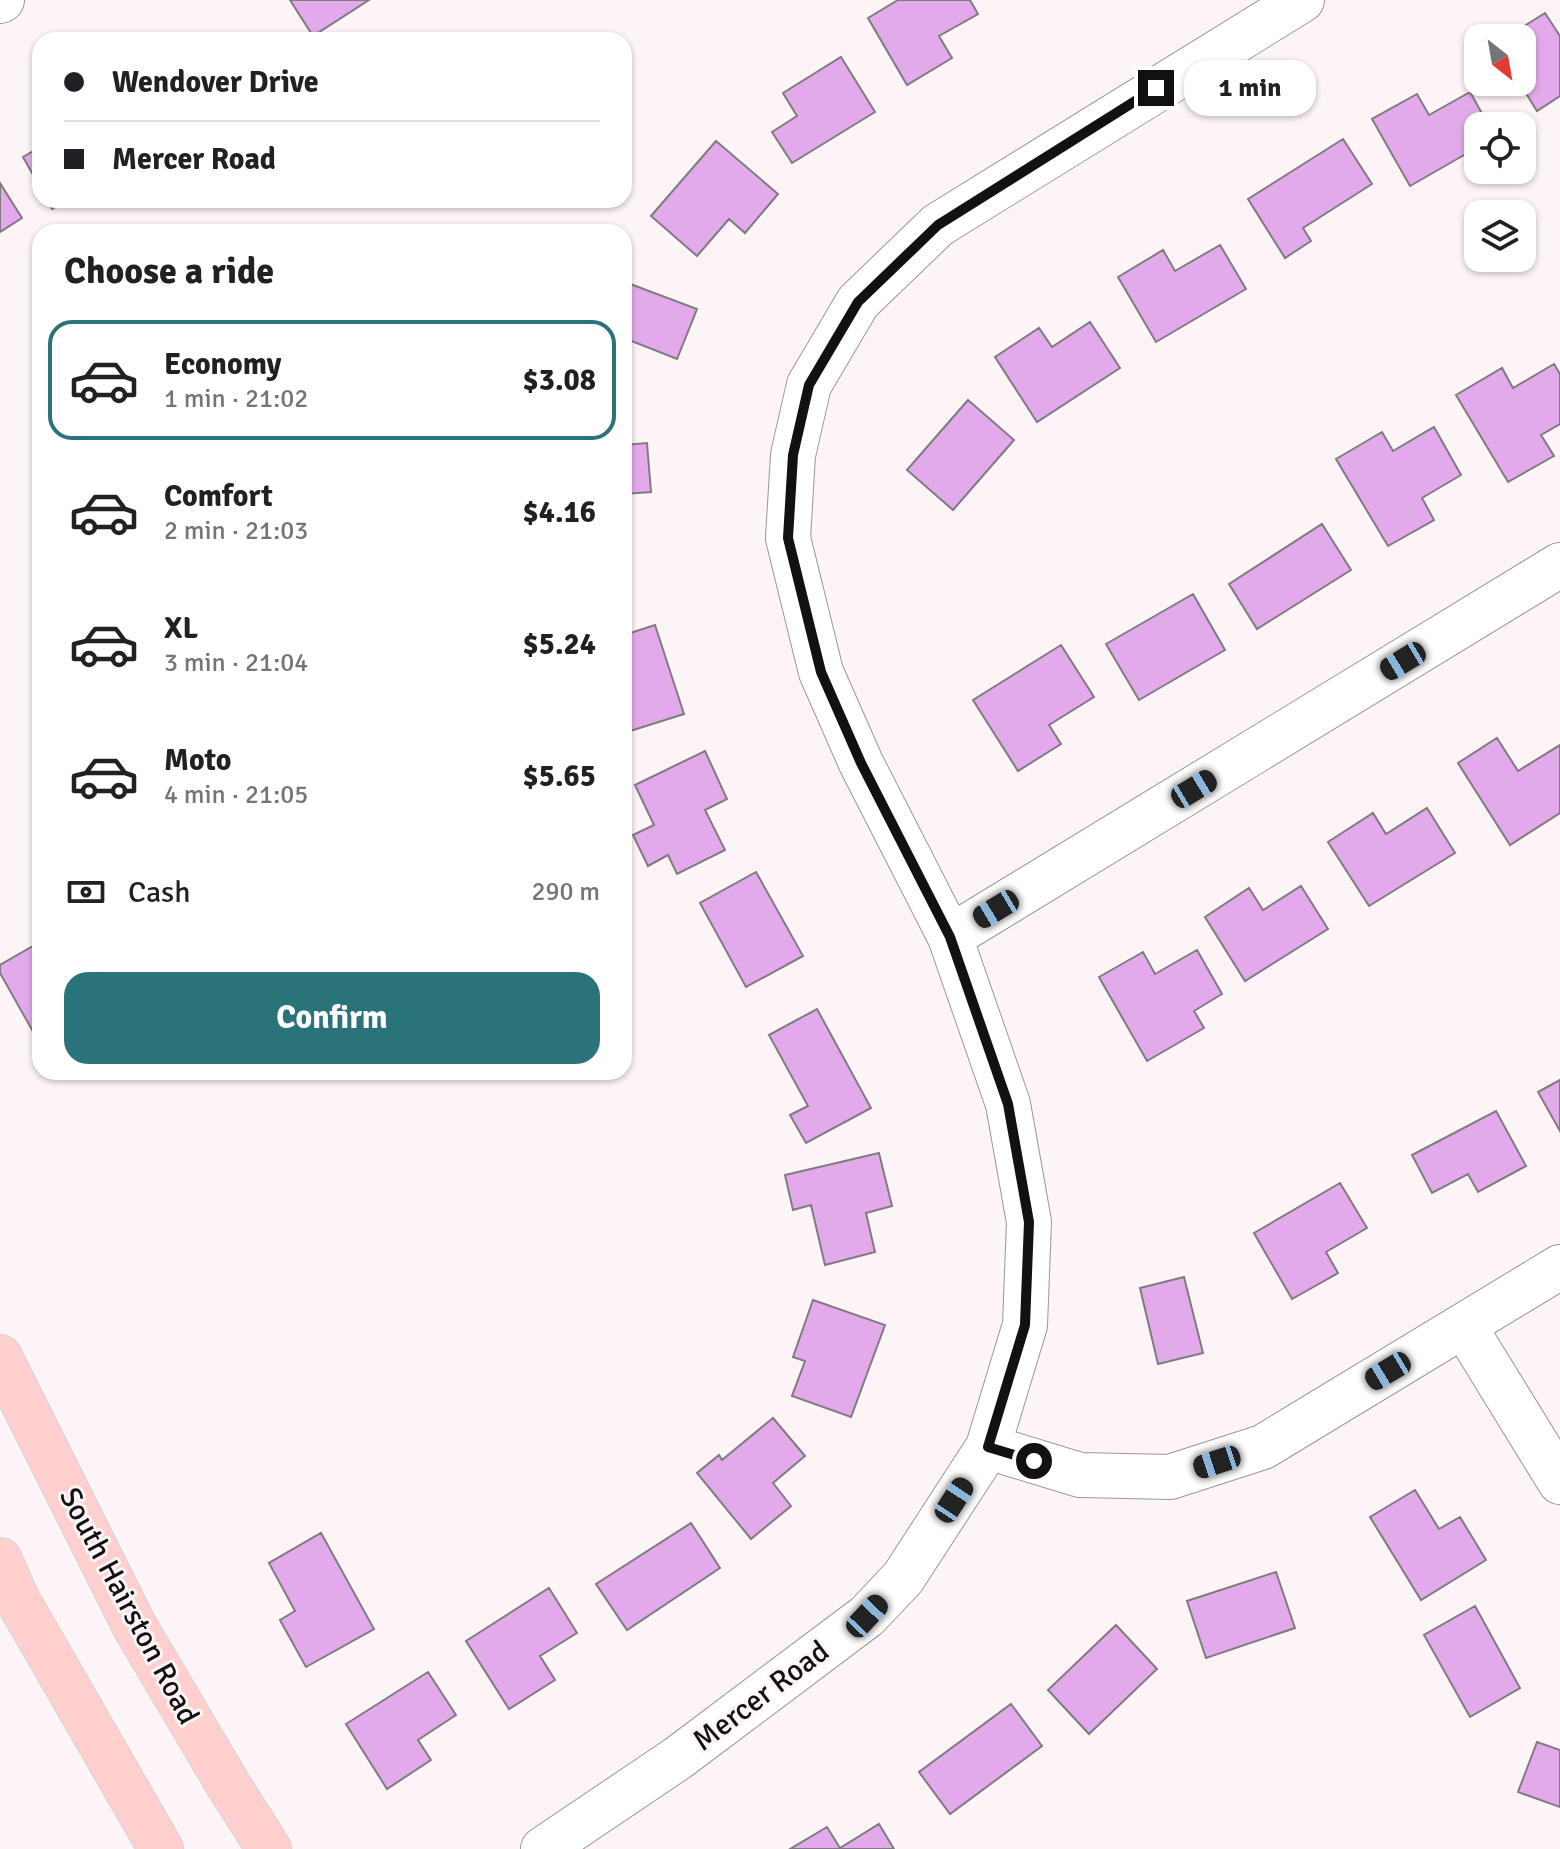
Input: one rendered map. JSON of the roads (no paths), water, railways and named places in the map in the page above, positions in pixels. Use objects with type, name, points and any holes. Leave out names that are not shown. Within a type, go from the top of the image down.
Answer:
[{"type":"main road","name":"South Hairston Road","points":[[0,1357],[135,1627],[269,1849]]},
{"type":"main road","points":[[6,1590],[161,1849]]},
{"type":"street","name":"Mercer Road","points":[[543,1849],[678,1758],[867,1616],[903,1578],[988,1447],[1025,1325],[1029,1222],[1008,1104],[950,937],[861,763],[821,672],[788,538],[793,455],[809,385],[858,302],[938,225],[1302,0]]},
{"type":"street","points":[[950,937],[1560,565]]},
{"type":"street","points":[[988,1447],[1080,1475],[1170,1477],[1263,1447],[1560,1267]]},
{"type":"street","points":[[1464,1326],[1560,1482]]}]
